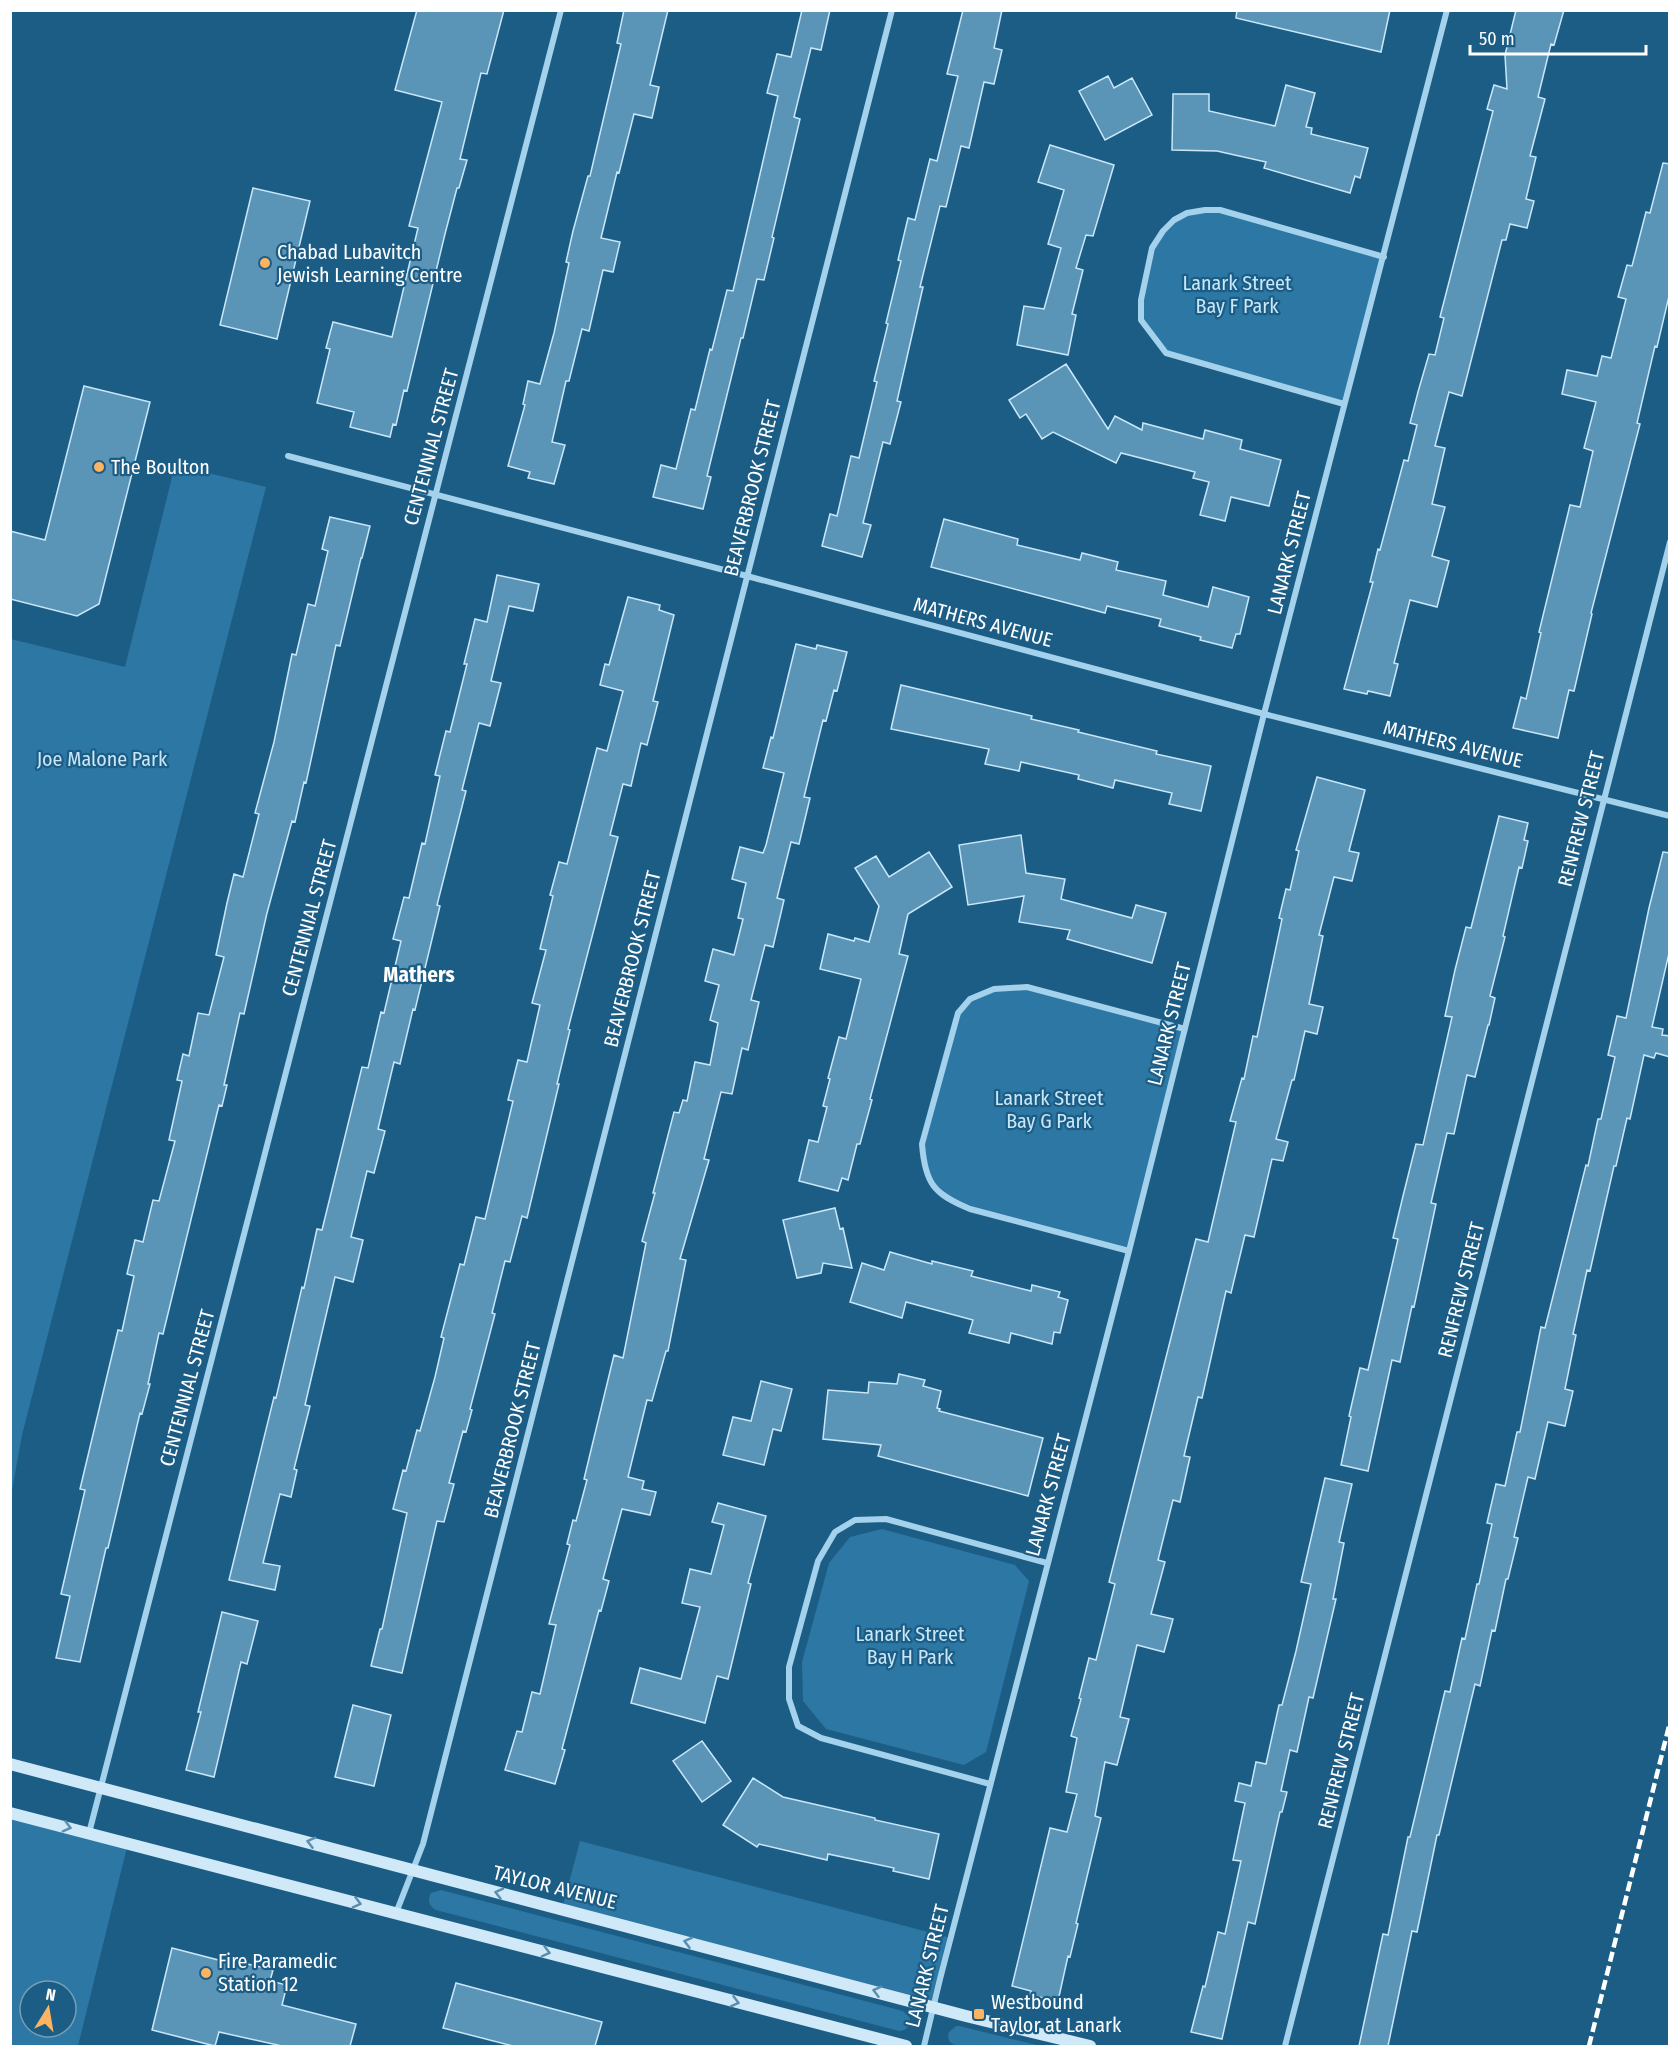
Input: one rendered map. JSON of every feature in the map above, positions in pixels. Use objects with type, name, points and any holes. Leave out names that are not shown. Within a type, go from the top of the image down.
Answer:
[{"type":"main road","name":"TAYLOR AVENUE","points":[[10,1764],[1090,2046]]},
{"type":"main road","points":[[10,1813],[906,2046]]},
{"type":"street","name":"CENTENNIAL STREET","points":[[89,1833],[561,10]]},
{"type":"street","name":"BEAVERBROOK STREET","points":[[396,1913],[414,1870],[432,1809],[892,10]]},
{"type":"street","name":"LANARK STREET","points":[[924,2046],[1129,1251],[1264,714],[1447,10]]},
{"type":"street","points":[[1344,404],[1166,353],[1141,320],[1141,300],[1152,248],[1163,231],[1174,220],[1187,213],[1220,210],[1384,257]]},
{"type":"street","name":"MATHERS AVENUE","points":[[288,456],[1264,714],[1670,816]]},
{"type":"street","name":"RENFREW STREET","points":[[1285,2046],[1670,542]]},
{"type":"street","points":[[1129,1251],[970,1209],[945,1199],[930,1181],[924,1165],[922,1144],[958,1013],[970,999],[994,989],[1027,987],[1185,1029]]},
{"type":"street","points":[[990,1784],[821,1738],[798,1726],[789,1699],[789,1667],[818,1561],[835,1532],[855,1520],[886,1519],[1047,1563]]},
{"type":"green space","name":"Lanark Street Bay F Park","points":[[1220,210],[1384,257],[1344,404],[1166,353],[1141,320],[1141,300],[1152,248],[1163,231],[1187,213]]},
{"type":"green space","name":"Joe Malone Park","points":[[175,465],[266,487],[22,1435],[11,1496],[11,639],[125,667]]},
{"type":"green space","name":"Lanark Street Bay G Park","points":[[1027,987],[1185,1029],[1129,1251],[945,1199],[930,1181],[922,1144],[958,1013],[981,994],[1006,988]]},
{"type":"green space","name":"Lanark Street Bay H Park","points":[[882,1529],[1015,1565],[1029,1581],[986,1752],[964,1765],[826,1729],[803,1701],[802,1662],[829,1563],[850,1537]]},
{"type":"green space","points":[[10,1813],[128,1843],[78,2046],[11,2046]]},
{"type":"green space","points":[[580,1841],[951,1938],[933,2006],[562,1909]]},
{"type":"green space","points":[[441,1890],[903,2011],[910,2018],[910,2023],[906,2029],[899,2031],[436,1910],[430,1905],[429,1898],[431,1893]]},
{"type":"green space","points":[[956,2026],[1041,2046],[959,2046],[950,2042],[948,2037],[949,2032]]},
{"type":"building","points":[[417,10],[504,10],[487,74],[481,73],[460,159],[467,160],[445,234],[407,391],[404,390],[396,425],[393,424],[390,437],[350,427],[354,412],[317,403],[330,349],[326,348],[333,322],[392,337],[418,228],[409,226],[442,102],[395,90]]},
{"type":"building","points":[[624,10],[668,10],[650,85],[659,87],[652,118],[634,114],[619,173],[617,172],[601,238],[620,242],[613,272],[603,270],[589,331],[582,329],[569,381],[566,381],[552,442],[565,445],[554,484],[528,478],[530,472],[508,466],[525,405],[523,404],[528,381],[540,384],[554,333],[569,263],[566,262],[573,231],[588,176],[590,176],[621,44],[617,43]]},
{"type":"building","points":[[802,10],[830,10],[821,50],[811,48],[794,117],[800,119],[772,237],[774,238],[764,280],[757,279],[743,338],[741,338],[707,476],[711,477],[703,509],[653,497],[661,465],[676,469],[691,409],[695,410],[727,290],[733,291],[778,96],[767,93],[777,54],[791,57]]},
{"type":"building","points":[[963,10],[1002,10],[994,48],[1002,50],[994,84],[984,82],[969,148],[961,146],[946,207],[940,206],[920,287],[923,287],[897,401],[901,402],[890,444],[883,442],[863,523],[871,525],[862,557],[822,546],[830,514],[837,516],[851,456],[859,458],[877,382],[874,381],[888,324],[886,323],[901,261],[898,260],[908,218],[915,220],[930,159],[937,161],[958,76],[947,74]]},
{"type":"building","points":[[1237,10],[1390,10],[1381,52],[1236,18]]},
{"type":"building","points":[[1516,10],[1564,10],[1554,45],[1551,44],[1538,97],[1545,99],[1530,156],[1536,157],[1526,199],[1534,201],[1527,228],[1510,224],[1506,240],[1502,240],[1462,396],[1449,392],[1435,446],[1445,448],[1432,504],[1445,507],[1432,556],[1449,561],[1437,607],[1410,600],[1394,663],[1398,664],[1390,696],[1344,689],[1373,582],[1370,582],[1378,549],[1380,550],[1404,460],[1408,461],[1417,425],[1410,423],[1418,392],[1429,354],[1435,355],[1444,318],[1440,317],[1493,111],[1487,109],[1494,85],[1507,89],[1505,55]]},
{"type":"building","points":[[1108,76],[1114,88],[1132,78],[1152,115],[1105,140],[1079,91]]},
{"type":"building","points":[[1286,85],[1315,93],[1306,127],[1312,128],[1311,134],[1368,148],[1360,178],[1355,176],[1350,193],[1264,168],[1266,162],[1217,151],[1172,150],[1173,94],[1209,94],[1209,111],[1275,126]]},
{"type":"building","points":[[1050,145],[1114,165],[1093,236],[1086,235],[1076,268],[1083,270],[1072,314],[1076,315],[1068,355],[1017,345],[1024,306],[1044,309],[1061,248],[1048,244],[1064,190],[1038,182]]},
{"type":"building","points":[[1663,163],[1670,164],[1670,292],[1657,347],[1655,346],[1637,423],[1640,424],[1591,613],[1574,691],[1569,690],[1558,738],[1513,728],[1521,697],[1526,699],[1541,633],[1539,632],[1570,505],[1580,507],[1593,451],[1584,448],[1596,402],[1562,394],[1567,370],[1597,376],[1602,356],[1611,358],[1626,299],[1618,297],[1627,265],[1632,266],[1646,212],[1650,213]]},
{"type":"building","name":"Chabad Lubavitch Jewish Learning Centre","points":[[253,188],[310,201],[277,339],[220,325]]},
{"type":"building","points":[[1066,364],[1108,429],[1115,416],[1142,430],[1143,423],[1203,439],[1205,430],[1242,440],[1240,449],[1281,460],[1269,506],[1231,497],[1225,521],[1200,515],[1209,482],[1193,478],[1195,472],[1121,453],[1116,463],[1053,432],[1042,439],[1026,414],[1020,418],[1009,400]]},
{"type":"building","name":"The Boulton","points":[[84,386],[150,402],[99,604],[77,616],[10,599],[10,531],[45,540]]},
{"type":"building","points":[[330,517],[370,526],[340,646],[336,645],[306,783],[304,782],[295,822],[292,821],[267,913],[244,1014],[240,1013],[224,1085],[227,1085],[222,1106],[219,1105],[163,1334],[159,1333],[148,1384],[150,1384],[142,1414],[140,1413],[108,1548],[106,1548],[80,1662],[56,1658],[70,1596],[61,1594],[85,1490],[80,1489],[118,1330],[122,1331],[134,1276],[127,1274],[135,1240],[143,1242],[153,1200],[159,1201],[175,1141],[169,1140],[182,1081],[177,1080],[183,1054],[189,1056],[198,1013],[209,1015],[224,957],[216,955],[234,874],[243,877],[259,814],[255,813],[274,742],[292,654],[296,655],[308,604],[315,606],[328,551],[322,549]]},
{"type":"building","points":[[944,519],[1018,539],[1017,545],[1080,560],[1082,553],[1118,562],[1116,570],[1166,581],[1163,595],[1208,607],[1213,587],[1249,597],[1240,634],[1236,634],[1232,648],[1159,626],[1161,619],[1107,606],[1105,613],[931,567]]},
{"type":"building","points":[[497,575],[539,584],[533,611],[509,606],[491,681],[501,683],[490,726],[479,723],[462,790],[466,791],[437,905],[440,906],[415,1010],[413,1009],[400,1064],[394,1062],[378,1129],[385,1131],[374,1173],[367,1171],[351,1237],[363,1240],[353,1282],[335,1277],[305,1405],[310,1406],[294,1469],[297,1470],[291,1497],[280,1494],[263,1563],[280,1566],[275,1590],[229,1580],[317,1229],[322,1230],[362,1067],[368,1068],[381,1012],[384,1013],[401,941],[393,939],[404,897],[409,898],[422,843],[425,844],[440,776],[435,775],[446,731],[450,732],[467,664],[464,664],[475,619],[487,622]]},
{"type":"building","points":[[628,597],[660,605],[659,610],[674,615],[653,701],[658,702],[647,745],[641,743],[631,786],[623,784],[610,835],[618,837],[568,1029],[570,1030],[557,1084],[559,1084],[527,1218],[522,1216],[510,1262],[505,1261],[492,1313],[495,1314],[470,1409],[472,1410],[466,1432],[463,1431],[449,1483],[454,1484],[444,1522],[437,1521],[402,1673],[371,1666],[380,1629],[382,1629],[407,1513],[393,1509],[403,1470],[406,1471],[417,1430],[420,1431],[435,1377],[444,1338],[441,1337],[460,1264],[464,1265],[476,1217],[485,1219],[513,1101],[508,1100],[518,1060],[527,1062],[540,1005],[532,1003],[546,950],[540,949],[559,862],[567,864],[597,748],[607,751],[623,691],[600,685],[605,664],[609,665]]},
{"type":"building","points":[[796,644],[816,649],[817,645],[847,652],[837,691],[834,690],[826,721],[823,720],[804,797],[810,798],[799,844],[791,842],[777,898],[784,900],[773,947],[765,945],[751,1000],[759,1002],[748,1050],[742,1048],[732,1094],[721,1092],[704,1159],[709,1160],[680,1259],[686,1260],[668,1351],[666,1351],[652,1401],[647,1400],[628,1477],[644,1481],[642,1489],[656,1492],[650,1515],[622,1509],[603,1579],[609,1581],[601,1611],[599,1610],[562,1749],[565,1750],[555,1784],[505,1770],[517,1731],[522,1732],[532,1692],[540,1694],[556,1625],[549,1624],[570,1545],[567,1544],[587,1480],[584,1479],[614,1355],[623,1358],[646,1243],[642,1241],[674,1112],[679,1113],[683,1100],[687,1101],[695,1062],[710,1065],[718,1023],[710,1020],[719,985],[705,981],[713,949],[734,955],[743,919],[738,918],[746,883],[732,879],[740,847],[763,853],[766,845],[784,773],[763,768],[771,737],[773,738]]},
{"type":"building","points":[[901,685],[1032,716],[1031,719],[1157,751],[1156,754],[1211,766],[1201,811],[1169,804],[1172,793],[1115,780],[1113,788],[1078,779],[1079,775],[1021,762],[1019,771],[985,764],[989,749],[891,729]]},
{"type":"building","points":[[1317,777],[1365,790],[1349,851],[1359,853],[1352,881],[1334,877],[1319,935],[1323,936],[1309,1004],[1323,1007],[1317,1034],[1305,1031],[1294,1080],[1292,1080],[1276,1139],[1288,1142],[1283,1161],[1272,1159],[1254,1237],[1245,1235],[1231,1293],[1226,1291],[1202,1398],[1198,1397],[1184,1456],[1190,1457],[1180,1502],[1173,1500],[1158,1560],[1165,1562],[1151,1614],[1173,1619],[1164,1652],[1137,1645],[1120,1717],[1129,1719],[1117,1765],[1105,1762],[1095,1816],[1101,1818],[1076,1923],[1078,1924],[1058,2001],[1030,1995],[1031,1991],[1012,1986],[1050,1828],[1067,1832],[1077,1794],[1066,1792],[1077,1738],[1071,1736],[1081,1699],[1079,1698],[1089,1658],[1096,1660],[1115,1584],[1109,1582],[1196,1239],[1208,1242],[1236,1122],[1230,1121],[1242,1078],[1244,1079],[1253,1036],[1257,1037],[1282,919],[1279,918],[1286,889],[1290,890],[1299,851],[1296,850]]},
{"type":"building","points":[[1499,816],[1528,823],[1524,840],[1528,841],[1522,868],[1519,867],[1490,996],[1495,998],[1489,1025],[1475,1077],[1467,1075],[1454,1134],[1447,1133],[1431,1203],[1436,1204],[1414,1307],[1412,1306],[1400,1362],[1392,1360],[1368,1471],[1341,1465],[1351,1417],[1349,1416],[1360,1368],[1368,1370],[1398,1239],[1393,1238],[1416,1144],[1423,1145],[1452,1017],[1445,1016],[1455,970],[1466,927],[1471,928]]},
{"type":"building","points":[[1021,835],[1026,873],[1065,879],[1061,899],[1132,918],[1136,905],[1166,913],[1152,963],[1067,939],[1070,930],[1019,922],[1024,896],[968,905],[959,845]]},
{"type":"building","points":[[929,852],[952,887],[908,914],[899,954],[908,956],[870,1099],[872,1100],[848,1180],[842,1178],[838,1191],[799,1181],[809,1140],[818,1142],[827,1107],[823,1106],[830,1079],[828,1078],[839,1037],[846,1039],[861,979],[820,969],[828,934],[854,941],[855,938],[869,942],[879,906],[855,868],[876,856],[889,877]]},
{"type":"building","points":[[1663,852],[1670,853],[1670,949],[1652,1027],[1663,1029],[1662,1035],[1670,1036],[1670,1057],[1656,1053],[1654,1058],[1644,1055],[1630,1119],[1627,1118],[1616,1166],[1614,1166],[1590,1271],[1587,1270],[1573,1334],[1576,1335],[1565,1389],[1573,1391],[1565,1426],[1548,1422],[1535,1479],[1528,1477],[1514,1537],[1518,1538],[1508,1579],[1506,1579],[1495,1631],[1492,1630],[1480,1686],[1475,1684],[1439,1835],[1437,1835],[1417,1932],[1412,1931],[1388,2046],[1359,2046],[1383,1934],[1388,1935],[1408,1837],[1410,1837],[1445,1691],[1450,1692],[1462,1638],[1465,1639],[1477,1584],[1479,1584],[1492,1524],[1487,1523],[1496,1484],[1505,1486],[1517,1432],[1520,1432],[1541,1327],[1545,1328],[1586,1165],[1588,1166],[1598,1119],[1601,1119],[1615,1057],[1608,1055],[1617,1016],[1626,1018]]},
{"type":"building","points":[[835,1208],[840,1229],[843,1228],[852,1268],[823,1263],[821,1273],[797,1278],[783,1220]]},
{"type":"building","points":[[890,1252],[932,1264],[932,1261],[973,1271],[971,1276],[1031,1291],[1032,1285],[1060,1292],[1058,1297],[1068,1300],[1060,1333],[1054,1332],[1052,1344],[1011,1333],[1009,1343],[969,1333],[973,1320],[906,1302],[902,1318],[850,1302],[862,1263],[884,1270]]},
{"type":"building","points":[[899,1374],[925,1380],[923,1386],[941,1391],[937,1408],[940,1409],[939,1411],[1043,1438],[1028,1496],[878,1456],[881,1445],[823,1439],[828,1390],[868,1393],[869,1382],[897,1384]]},
{"type":"building","points":[[761,1381],[792,1389],[781,1431],[773,1429],[764,1465],[723,1455],[733,1417],[751,1421]]},
{"type":"building","points":[[1325,1478],[1352,1484],[1339,1542],[1344,1543],[1333,1599],[1336,1599],[1313,1698],[1309,1697],[1297,1752],[1290,1750],[1281,1791],[1287,1792],[1282,1812],[1280,1812],[1255,1924],[1248,1922],[1222,2039],[1191,2032],[1218,1932],[1225,1934],[1241,1861],[1233,1860],[1245,1803],[1235,1801],[1239,1783],[1251,1786],[1256,1762],[1266,1764],[1279,1705],[1282,1705],[1296,1651],[1311,1584],[1301,1582]]},
{"type":"building","points":[[718,1503],[766,1516],[748,1583],[751,1584],[728,1679],[717,1676],[705,1723],[631,1703],[640,1668],[681,1679],[700,1607],[682,1603],[690,1569],[711,1574],[724,1525],[712,1522]]},
{"type":"building","points":[[222,1612],[258,1621],[247,1664],[241,1662],[214,1777],[186,1770]]},
{"type":"building","points":[[353,1705],[391,1715],[374,1786],[335,1777]]},
{"type":"building","points":[[702,1741],[731,1781],[702,1802],[673,1761]]},
{"type":"building","points":[[753,1778],[783,1797],[939,1834],[929,1879],[893,1871],[894,1868],[828,1854],[827,1860],[759,1844],[757,1847],[723,1825]]},
{"type":"building","points":[[172,1948],[234,1964],[235,1961],[273,1970],[270,1981],[287,1985],[282,2005],[356,2024],[350,2046],[282,2046],[219,2032],[215,2046],[152,2030]]},
{"type":"building","points":[[456,1983],[602,2022],[595,2046],[513,2046],[443,2028]]},
{"type":"railway","points":[[1589,2046],[1670,1722]]},
{"type":"place","name":"Chabad Lubavitch Jewish Learning Centre","points":[[265,263]]},
{"type":"place","name":"The Boulton","points":[[99,467]]},
{"type":"place","name":"Fire Paramedic Station 12","points":[[206,1973]]},
{"type":"place","name":"Westbound Taylor at Lanark","points":[[979,2014]]},
{"type":"district","name":"Mathers","points":[[419,975]]}]
